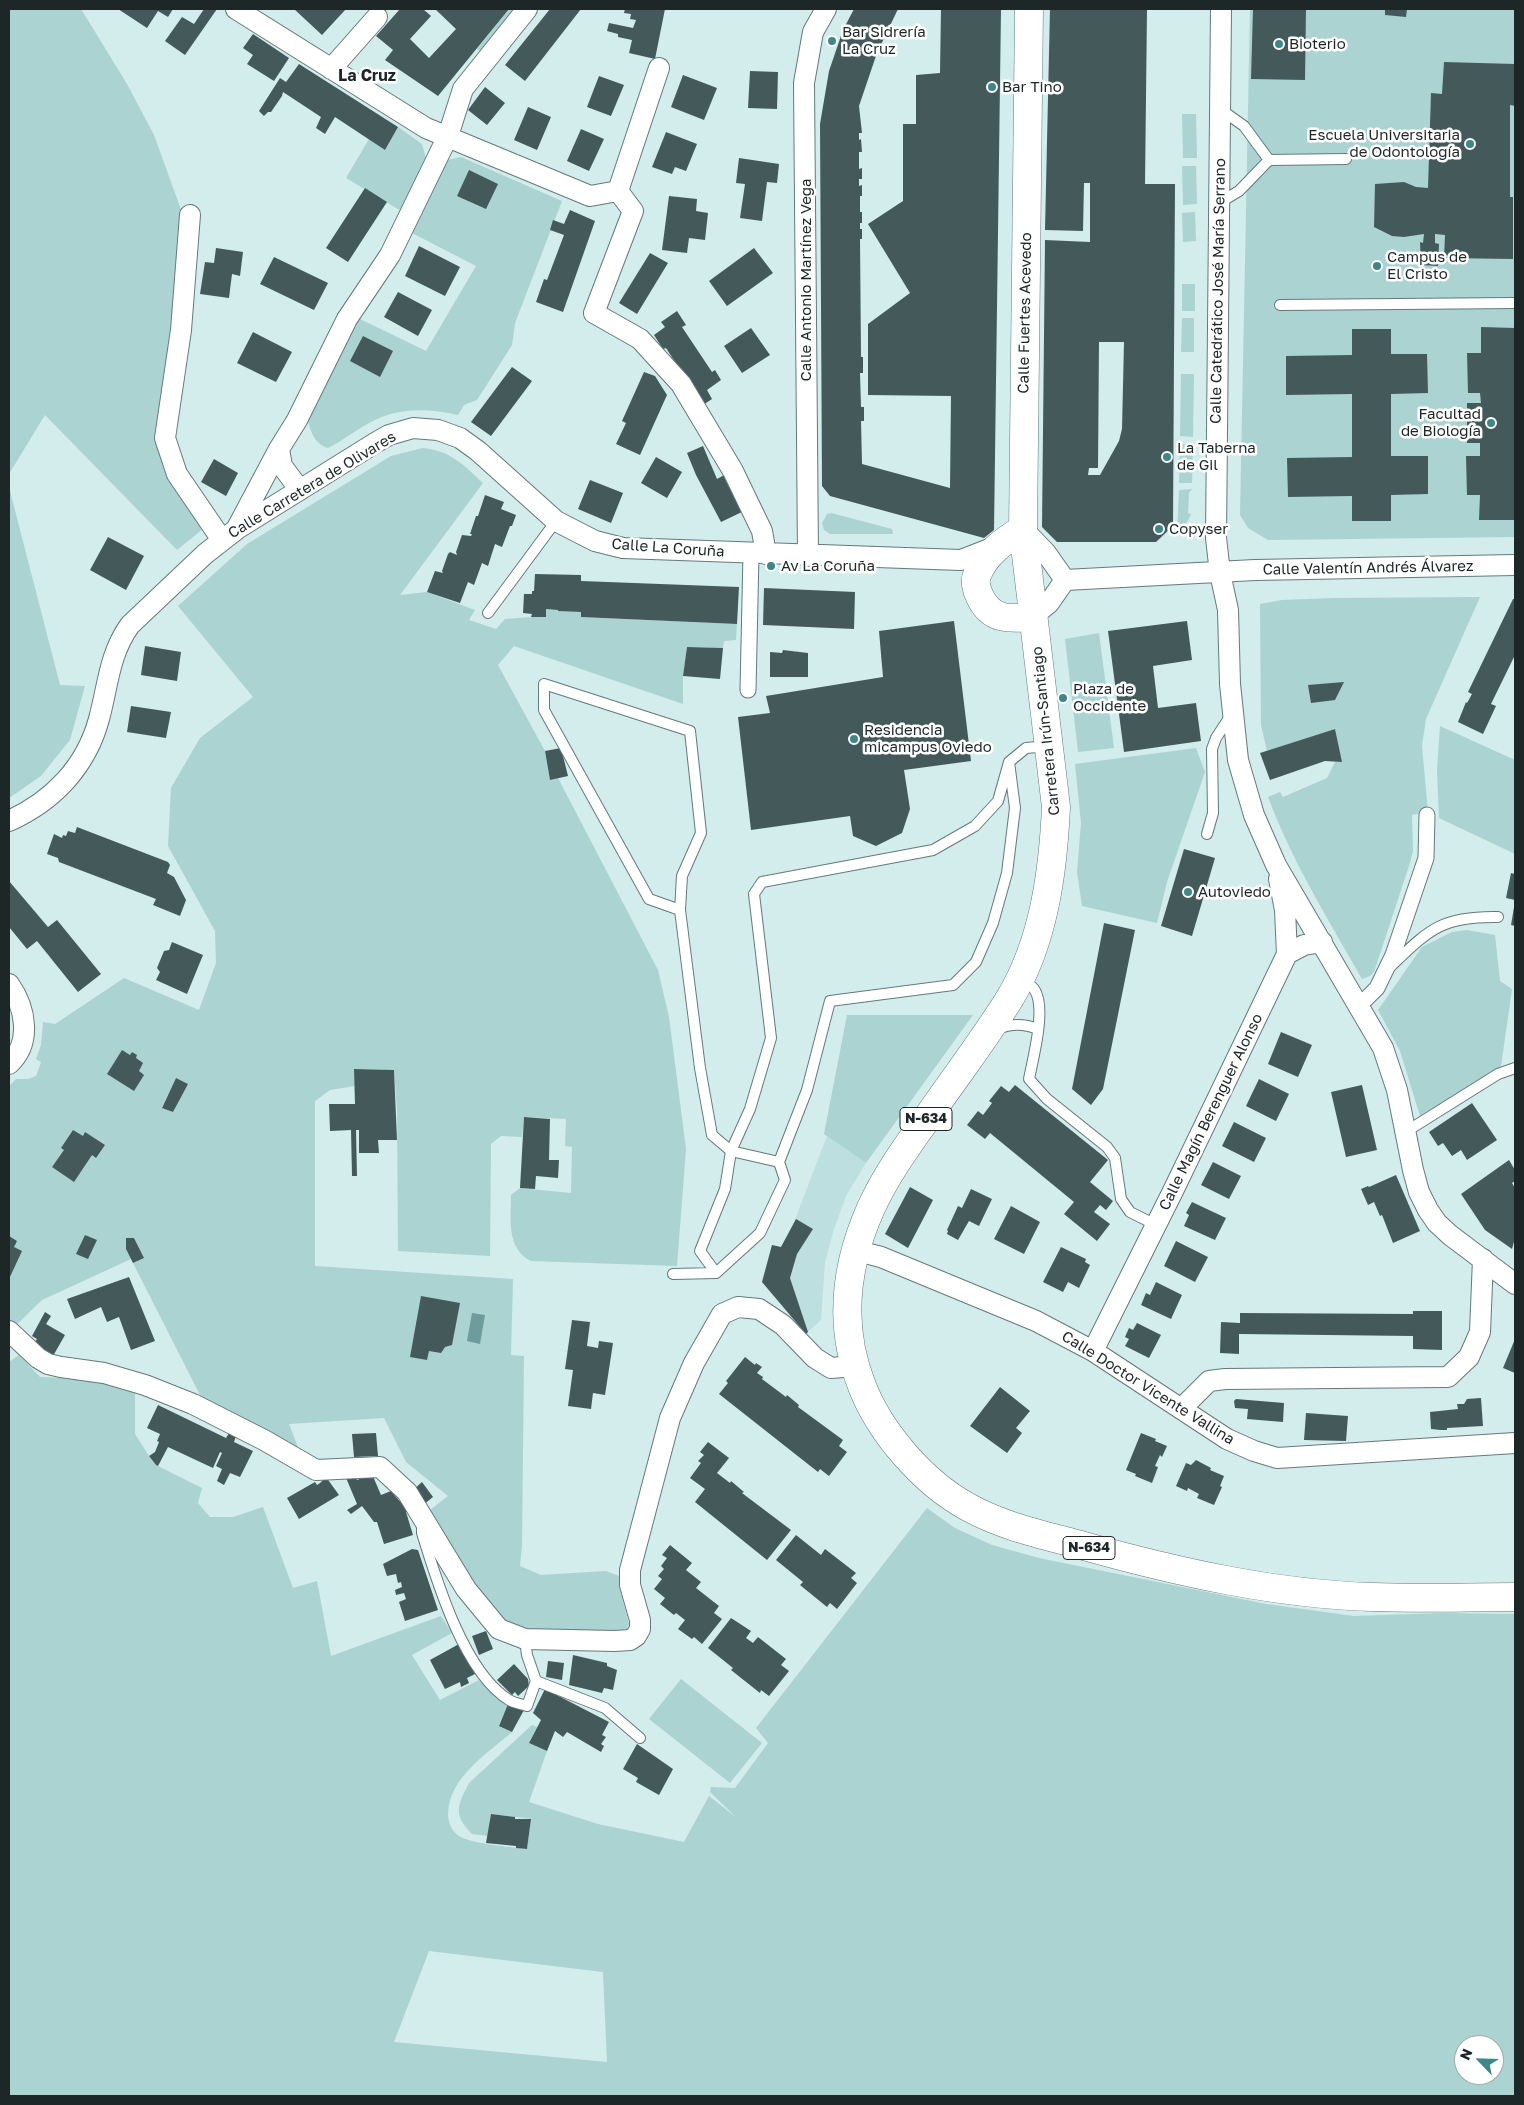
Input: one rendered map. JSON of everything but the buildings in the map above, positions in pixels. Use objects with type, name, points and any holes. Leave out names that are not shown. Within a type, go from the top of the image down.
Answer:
[{"type":"highway","name":"Calle Fuertes Acevedo","points":[[1030,9],[1023,529],[1032,618]]},
{"type":"highway","points":[[1023,529],[969,568],[986,609],[1005,618],[1032,618]]},
{"type":"highway","name":"Carretera Irún-Santiago","points":[[1032,618],[1050,746],[1056,807],[1054,847],[1048,888],[1036,940],[1012,995],[904,1150],[870,1210],[854,1250],[848,1278],[846,1304],[854,1366],[865,1395],[877,1416],[909,1460],[944,1492],[966,1506],[1002,1524],[1122,1557],[1258,1586],[1370,1597],[1515,1597]]},
{"type":"street","points":[[236,9],[426,128],[590,196],[618,191]]},
{"type":"street","points":[[190,215],[181,330],[165,438],[177,474],[229,534],[297,420],[346,319],[390,255],[448,136],[463,89],[527,9]]},
{"type":"street","name":"Calle Antonio Martínez Vega","points":[[808,556],[804,84],[812,32],[826,9]]},
{"type":"street","name":"Calle Catedrático José María Serrano","points":[[1221,9],[1216,538],[1220,573],[1228,610],[1230,684],[1238,760],[1254,815],[1276,865]]},
{"type":"street","points":[[331,69],[377,17]]},
{"type":"street","points":[[618,191],[660,68]]},
{"type":"street","points":[[618,191],[633,211],[594,313],[640,339],[681,384],[733,471],[762,531],[758,554],[748,690]]},
{"type":"street","name":"Calle Carretera de Olivares","points":[[9,822],[46,800],[66,781],[86,754],[99,719],[112,658],[122,636],[130,625],[229,534],[389,435],[413,428],[427,428],[460,438],[478,451],[556,521]]},
{"type":"street","points":[[279,449],[282,466],[300,490]]},
{"type":"street","name":"Calle La Coruña","points":[[556,521],[595,541],[623,548],[808,556],[969,568]]},
{"type":"street","points":[[1023,529],[1046,553],[1065,580],[1049,603],[1032,618]]},
{"type":"street","name":"Calle Valentín Andrés Álvarez","points":[[1065,580],[1255,570],[1515,565]]},
{"type":"street","points":[[1359,1006],[1378,988],[1393,955],[1426,858],[1427,815]]},
{"type":"street","points":[[1276,865],[1383,1048],[1397,1090],[1419,1192],[1428,1210],[1437,1223],[1450,1236],[1515,1284]]},
{"type":"street","name":"Calle Magín Berenguer Alonso","points":[[1093,1350],[1156,1225],[1287,954],[1285,910],[1276,865]]},
{"type":"street","points":[[1287,954],[1304,945],[1322,942]]},
{"type":"street","points":[[9,984],[21,1006],[24,1026],[20,1051],[9,1064]]},
{"type":"street","name":"Calle Doctor Vicente Vallina","points":[[854,1250],[881,1257],[977,1295],[1036,1321],[1093,1350],[1227,1440],[1277,1458],[1515,1443]]},
{"type":"street","points":[[1182,1409],[1209,1382],[1225,1379],[1448,1377],[1469,1358],[1480,1332],[1483,1259]]},
{"type":"street","points":[[9,1331],[38,1358],[48,1364],[104,1373],[145,1385],[193,1404],[264,1440],[316,1470],[380,1468],[407,1492],[466,1589],[498,1628],[525,1639],[615,1642],[630,1640],[640,1630],[640,1620],[630,1577],[648,1498],[674,1405],[711,1331],[722,1314],[738,1306],[759,1309],[783,1325],[815,1358],[831,1368],[854,1366]]},
{"type":"lane","points":[[1220,109],[1244,126],[1269,160]]},
{"type":"lane","points":[[1219,203],[1239,191],[1269,160],[1346,159]]},
{"type":"lane","points":[[1280,305],[1515,303]]},
{"type":"lane","points":[[488,613],[556,521]]},
{"type":"lane","points":[[680,910],[649,899],[544,710],[544,684],[690,731],[702,833],[682,876],[680,910],[700,1068],[712,1135],[731,1151],[779,1162]]},
{"type":"lane","points":[[1207,834],[1214,813],[1212,749],[1216,738],[1233,712]]},
{"type":"lane","points":[[716,1273],[700,1251],[725,1189],[731,1151],[750,1109],[771,1038],[754,894],[762,882],[933,850],[975,826],[994,806],[998,801],[1009,762],[1026,748],[1050,746]]},
{"type":"lane","points":[[673,1274],[716,1273],[760,1233],[785,1180],[779,1162],[807,1090],[830,1000],[953,985],[976,962],[993,923],[1007,872],[1015,808],[1009,762]]},
{"type":"lane","points":[[1386,970],[1428,932],[1451,920],[1473,916],[1498,916]]},
{"type":"lane","points":[[1019,978],[1034,989],[1039,1005],[1029,1079],[1046,1099],[1107,1147],[1115,1158],[1122,1199],[1130,1212],[1156,1225]]},
{"type":"lane","points":[[987,1032],[1009,1025],[1027,1025],[1037,1028]]},
{"type":"lane","points":[[1406,1131],[1498,1074],[1515,1068]]},
{"type":"lane","points":[[422,1518],[422,1534],[437,1584],[457,1633],[485,1678],[510,1700],[527,1706],[536,1681],[527,1655],[525,1639]]},
{"type":"lane","points":[[536,1681],[605,1708],[640,1738]]},
{"type":"shaded area","points":[[9,9],[81,9],[127,84],[154,135],[184,218],[163,401],[204,528],[177,550],[45,415],[9,474]]},
{"type":"shaded area","points":[[509,9],[519,9],[482,53],[477,49]]},
{"type":"shaded area","name":"Campus de El Cristo","points":[[1250,9],[1515,9],[1515,537],[1268,540],[1248,528],[1240,515]]},
{"type":"shaded area","points":[[1182,114],[1196,114],[1197,158],[1183,158]]},
{"type":"shaded area","points":[[398,127],[422,144],[426,159],[403,212],[346,178],[369,139],[385,150]]},
{"type":"shaded area","points":[[461,157],[562,201],[515,323],[512,345],[477,400],[464,405],[458,415],[416,410],[395,413],[369,423],[328,448],[323,446],[316,440],[307,419],[345,339],[360,319],[426,351],[476,266],[410,232],[447,160]]},
{"type":"shaded area","points":[[1182,166],[1196,166],[1197,204],[1183,205]]},
{"type":"shaded area","points":[[1195,212],[1196,241],[1183,242],[1182,213]]},
{"type":"shaded area","points":[[1182,284],[1195,284],[1195,311],[1182,311]]},
{"type":"shaded area","points":[[1182,318],[1194,318],[1194,352],[1181,352]]},
{"type":"shaded area","points":[[1181,374],[1194,374],[1193,437],[1180,436]]},
{"type":"shaded area","points":[[1180,444],[1193,444],[1192,483],[1179,483]]},
{"type":"shaded area","points":[[423,448],[442,452],[463,465],[483,483],[400,595],[427,592],[475,610],[469,620],[496,629],[505,619],[531,617],[546,609],[581,612],[581,617],[737,624],[736,640],[724,641],[723,648],[687,647],[683,676],[683,704],[514,646],[498,665],[545,751],[550,780],[558,778],[658,970],[669,1017],[686,1149],[677,1266],[531,1261],[517,1249],[511,1223],[511,1195],[520,1188],[571,1193],[572,1147],[565,1146],[566,1119],[524,1117],[522,1137],[501,1136],[491,1144],[490,1256],[398,1251],[397,1109],[394,1070],[354,1069],[355,1086],[330,1090],[315,1101],[315,1266],[513,1279],[511,1355],[524,1356],[522,1545],[520,1566],[541,1575],[606,1571],[619,1576],[619,1586],[629,1624],[627,1629],[620,1631],[531,1630],[515,1626],[501,1616],[489,1604],[467,1573],[430,1510],[448,1496],[406,1462],[384,1418],[289,1424],[301,1455],[202,1399],[133,1263],[144,1258],[134,1238],[126,1238],[126,1249],[131,1259],[42,1300],[12,1329],[9,1326],[9,1086],[16,1079],[28,1079],[36,1076],[41,1062],[36,1059],[41,1045],[43,1022],[55,1024],[124,978],[199,1010],[216,963],[215,931],[168,846],[171,788],[200,738],[253,697],[178,606],[247,544],[391,456]],"holes":[[[176,1078],[187,1084],[173,1112],[162,1107]]]},
{"type":"shaded area","points":[[9,487],[60,685],[85,686],[70,740],[41,776],[9,798]]},
{"type":"shaded area","points":[[1192,489],[1189,493],[1188,513],[1191,514],[1177,535],[1179,490]]},
{"type":"shaded area","points":[[831,513],[892,529],[893,534],[830,534],[824,530],[822,523],[827,514]]},
{"type":"shaded area","points":[[1480,597],[1426,719],[1422,746],[1428,812],[1412,815],[1413,851],[1410,863],[1374,972],[1362,979],[1299,867],[1268,797],[1280,792],[1283,797],[1327,778],[1335,762],[1341,762],[1335,729],[1267,751],[1261,725],[1260,604],[1282,600],[1334,598]]},
{"type":"shaded area","points":[[1099,633],[1114,748],[1078,752],[1065,639]]},
{"type":"shaded area","points":[[1440,726],[1515,760],[1515,854],[1439,818],[1437,770]]},
{"type":"shaded area","points":[[1196,748],[1205,772],[1167,882],[1157,923],[1082,906],[1077,872],[1081,823],[1075,764]]},
{"type":"shaded area","points":[[1467,930],[1495,935],[1500,981],[1512,989],[1501,1066],[1420,1116],[1400,1051],[1378,1010],[1422,947],[1452,932]]},
{"type":"shaded area","points":[[847,1015],[973,1015],[866,1163],[824,1134]]},
{"type":"shaded area","points":[[827,1136],[866,1163],[847,1194],[834,1229],[825,1262],[821,1320],[806,1334],[762,1282],[772,1245],[781,1247],[793,1225]]},
{"type":"shaded area","points":[[472,1313],[485,1315],[480,1344],[467,1341]]},
{"type":"shaded area","points":[[19,1355],[40,1377],[92,1379],[135,1389],[135,1434],[156,1465],[202,1488],[198,1503],[210,1517],[233,1517],[263,1507],[293,1588],[317,1581],[331,1656],[441,1616],[452,1633],[412,1655],[440,1700],[479,1680],[508,1704],[499,1725],[512,1732],[471,1767],[455,1789],[450,1801],[448,1817],[454,1832],[465,1839],[482,1843],[527,1849],[531,1819],[491,1814],[488,1836],[472,1834],[462,1821],[459,1810],[469,1783],[532,1725],[537,1727],[529,1743],[547,1751],[529,1802],[598,1824],[684,1842],[709,1796],[737,1818],[710,1792],[711,1787],[735,1788],[768,1743],[756,1728],[927,1508],[955,1528],[992,1545],[1039,1558],[1266,1604],[1354,1616],[1443,1613],[1515,1614],[1515,2096],[9,2096],[9,1362]],"holes":[[[429,1951],[603,1972],[607,2062],[394,2042]]]},
{"type":"shaded area","points":[[681,1679],[762,1743],[730,1783],[649,1719]]},
{"type":"place","name":"Bar Sidrería La Cruz","points":[[832,41]]},
{"type":"place","name":"Bioterio","points":[[1279,44]]},
{"type":"place","name":"Bar Tino","points":[[992,87]]},
{"type":"place","name":"Escuela Universitaria de Odontología","points":[[1470,144]]},
{"type":"place","name":"Campus de El Cristo","points":[[1377,266]]},
{"type":"place","name":"Facultad de Biología","points":[[1491,423]]},
{"type":"place","name":"La Taberna de Gil","points":[[1167,457]]},
{"type":"place","name":"Copyser","points":[[1159,529]]},
{"type":"place","name":"Av La Coruña","points":[[771,566]]},
{"type":"place","name":"Plaza de Occidente","points":[[1063,698]]},
{"type":"place","name":"Residencia micampus Oviedo","points":[[854,739]]},
{"type":"place","name":"Autoviedo","points":[[1188,892]]},
{"type":"district","name":"La Cruz","points":[[367,76]]}]
